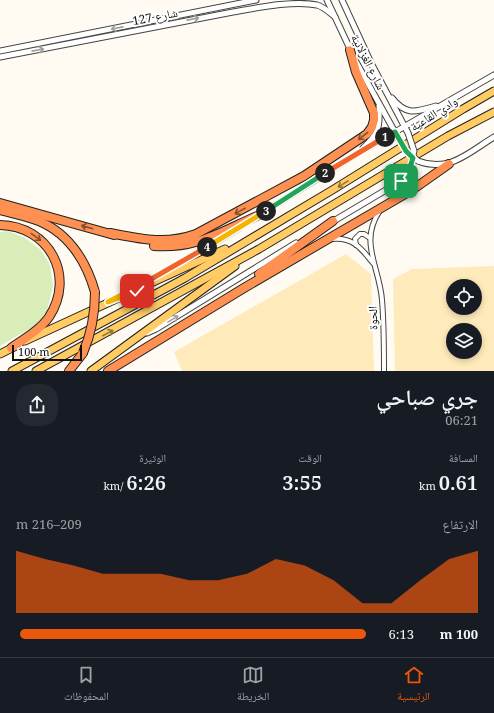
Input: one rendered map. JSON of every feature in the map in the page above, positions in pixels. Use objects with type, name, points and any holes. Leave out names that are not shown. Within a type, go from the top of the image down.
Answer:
[{"type":"highway","points":[[110,233],[156,241],[177,240],[196,234],[304,176],[367,134],[372,127],[374,113],[356,72],[350,50]]},
{"type":"highway","points":[[108,371],[244,288],[412,190],[449,164]]},
{"type":"highway","points":[[0,203],[153,245],[168,247],[183,245],[205,239],[257,216]]},
{"type":"highway","points":[[0,210],[35,220],[50,227],[63,236],[84,262],[91,276],[95,292],[93,323],[83,353],[69,371]]},
{"type":"highway","points":[[244,288],[253,278],[333,221]]},
{"type":"highway","points":[[0,225],[20,228],[38,237],[51,251],[58,267],[60,285],[56,302],[48,318],[36,330],[11,348]]},
{"type":"main road","name":"وادي القاعية","points":[[12,371],[185,278],[334,189],[463,109],[494,92]]},
{"type":"main road","points":[[36,371],[259,249],[448,136],[494,112]]},
{"type":"main road","points":[[0,354],[108,302],[137,291],[251,238]]},
{"type":"main road","points":[[92,371],[184,302],[259,249]]},
{"type":"street","name":"شارع 127","points":[[0,51],[256,0]]},
{"type":"street","name":"شارع الغزلانية","points":[[327,0],[350,50],[395,132]]},
{"type":"street","points":[[338,0],[347,10]]},
{"type":"street","name":"شارع الغزلانية","points":[[342,0],[404,126]]},
{"type":"street","name":"شارع 127","points":[[0,57],[282,2],[316,5],[325,9],[335,17]]},
{"type":"street","name":"وادي القاعية","points":[[108,302],[195,254],[354,155],[494,75]]},
{"type":"street","points":[[383,86],[395,102],[410,112],[424,110],[448,102]]},
{"type":"street","points":[[354,155],[376,134],[380,122],[378,103]]},
{"type":"street","points":[[139,337],[156,329],[252,269],[401,181],[415,160],[413,146],[404,126]]},
{"type":"street","points":[[395,132],[406,151],[415,160],[434,165],[449,164],[494,137]]},
{"type":"street","name":"الحوة","points":[[381,208],[373,220],[370,238],[371,253],[381,290],[384,371]]},
{"type":"street","points":[[356,245],[355,239],[358,235],[364,234],[370,238]]},
{"type":"street","points":[[328,239],[341,238],[351,241],[375,265]]},
{"type":"green space","points":[[8,231],[25,238],[41,250],[50,265],[53,286],[47,311],[36,325],[0,346],[0,232]]},
{"type":"sand","points":[[346,254],[371,274],[374,371],[182,371],[174,352]]},
{"type":"sand","points":[[494,266],[494,371],[395,371],[393,279],[412,269]]},
{"type":"route","points":[[137,291],[108,302],[223,238],[354,155],[395,132],[400,143],[413,158],[407,174],[401,181]]}]
